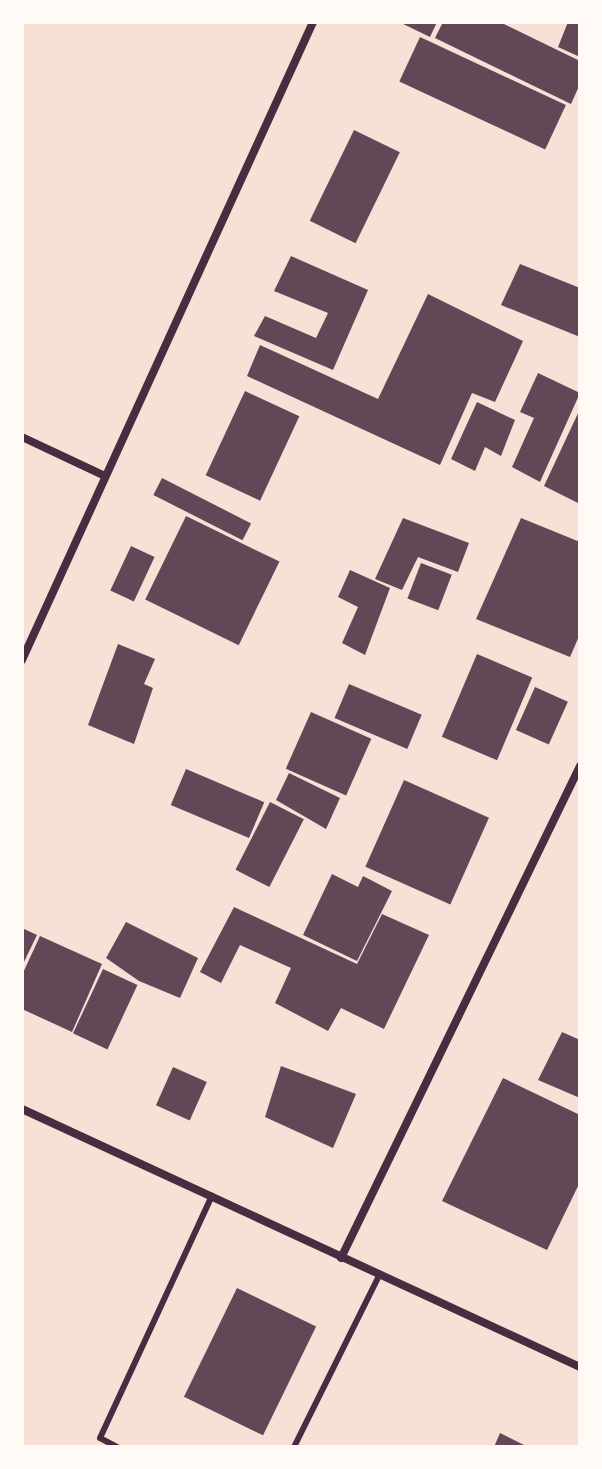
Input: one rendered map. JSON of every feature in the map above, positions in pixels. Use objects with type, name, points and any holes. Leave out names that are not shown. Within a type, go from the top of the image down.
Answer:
[{"type":"street","points":[[22,660],[313,22]]},
{"type":"street","points":[[22,437],[105,476]]},
{"type":"street","points":[[341,1258],[580,766]]},
{"type":"street","points":[[22,1109],[212,1196],[378,1278],[580,1367]]},
{"type":"lane","points":[[117,1447],[100,1438],[212,1196]]},
{"type":"lane","points":[[294,1447],[378,1278]]},
{"type":"building","points":[[399,22],[437,22],[430,37]]},
{"type":"building","points":[[443,22],[500,22],[580,61],[580,84],[571,104],[435,38]]},
{"type":"building","points":[[568,22],[580,22],[580,57],[558,47]]},
{"type":"building","points":[[420,37],[566,105],[545,149],[399,81]]},
{"type":"building","points":[[354,130],[400,152],[356,243],[310,221]]},
{"type":"building","points":[[291,256],[368,290],[333,370],[254,336],[265,316],[316,338],[328,313],[274,291]]},
{"type":"building","points":[[520,264],[580,288],[580,337],[501,305]]},
{"type":"building","points":[[428,294],[523,341],[495,402],[472,393],[440,465],[247,376],[260,345],[378,399]]},
{"type":"building","points":[[538,373],[580,393],[540,482],[512,467],[534,418],[520,412]]},
{"type":"building","points":[[245,391],[299,416],[260,501],[206,475]]},
{"type":"building","points":[[477,402],[515,420],[501,456],[485,447],[475,471],[451,459]]},
{"type":"building","points":[[580,409],[580,504],[544,486]]},
{"type":"building","points":[[162,478],[251,523],[242,540],[153,495]]},
{"type":"building","points":[[186,516],[279,562],[239,645],[145,600]]},
{"type":"building","points":[[403,518],[469,543],[458,572],[418,557],[402,590],[375,579]]},
{"type":"building","points":[[521,518],[580,542],[580,634],[570,657],[476,619]]},
{"type":"building","points":[[131,546],[155,557],[134,601],[110,590]]},
{"type":"building","points":[[421,563],[452,575],[438,610],[407,598]]},
{"type":"building","points":[[350,570],[390,588],[365,655],[342,643],[358,607],[338,597]]},
{"type":"building","points":[[118,644],[155,659],[144,684],[153,688],[134,744],[88,725]]},
{"type":"building","points":[[477,654],[532,677],[497,760],[442,737]]},
{"type":"building","points":[[349,684],[422,715],[407,749],[335,718]]},
{"type":"building","points":[[535,687],[568,702],[549,745],[516,730]]},
{"type":"building","points":[[311,712],[371,739],[346,795],[286,769]]},
{"type":"building","points":[[186,769],[264,802],[249,838],[171,805]]},
{"type":"building","points":[[289,773],[340,798],[326,829],[276,800]]},
{"type":"building","points":[[404,780],[489,818],[450,905],[365,867]]},
{"type":"building","points":[[270,802],[304,819],[269,887],[235,870]]},
{"type":"building","points":[[332,874],[358,887],[363,876],[392,891],[357,961],[303,935]]},
{"type":"building","points":[[234,907],[357,964],[382,914],[429,935],[384,1029],[341,1008],[328,1031],[275,1003],[291,968],[240,945],[221,983],[200,972]]},
{"type":"building","points":[[126,922],[198,958],[180,998],[139,981],[106,958]]},
{"type":"building","points":[[22,928],[37,935],[22,966]]},
{"type":"building","points":[[40,936],[102,964],[72,1032],[22,1009],[22,975]]},
{"type":"building","points":[[103,969],[137,985],[107,1049],[73,1033]]},
{"type":"building","points":[[562,1032],[580,1040],[580,1098],[538,1080]]},
{"type":"building","points":[[281,1066],[356,1094],[333,1148],[265,1117]]},
{"type":"building","points":[[173,1067],[207,1082],[190,1120],[156,1105]]},
{"type":"building","points":[[503,1078],[580,1115],[580,1182],[547,1250],[442,1201]]},
{"type":"building","points":[[237,1288],[316,1327],[263,1435],[184,1397]]},
{"type":"building","points":[[500,1433],[528,1447],[494,1447]]}]
